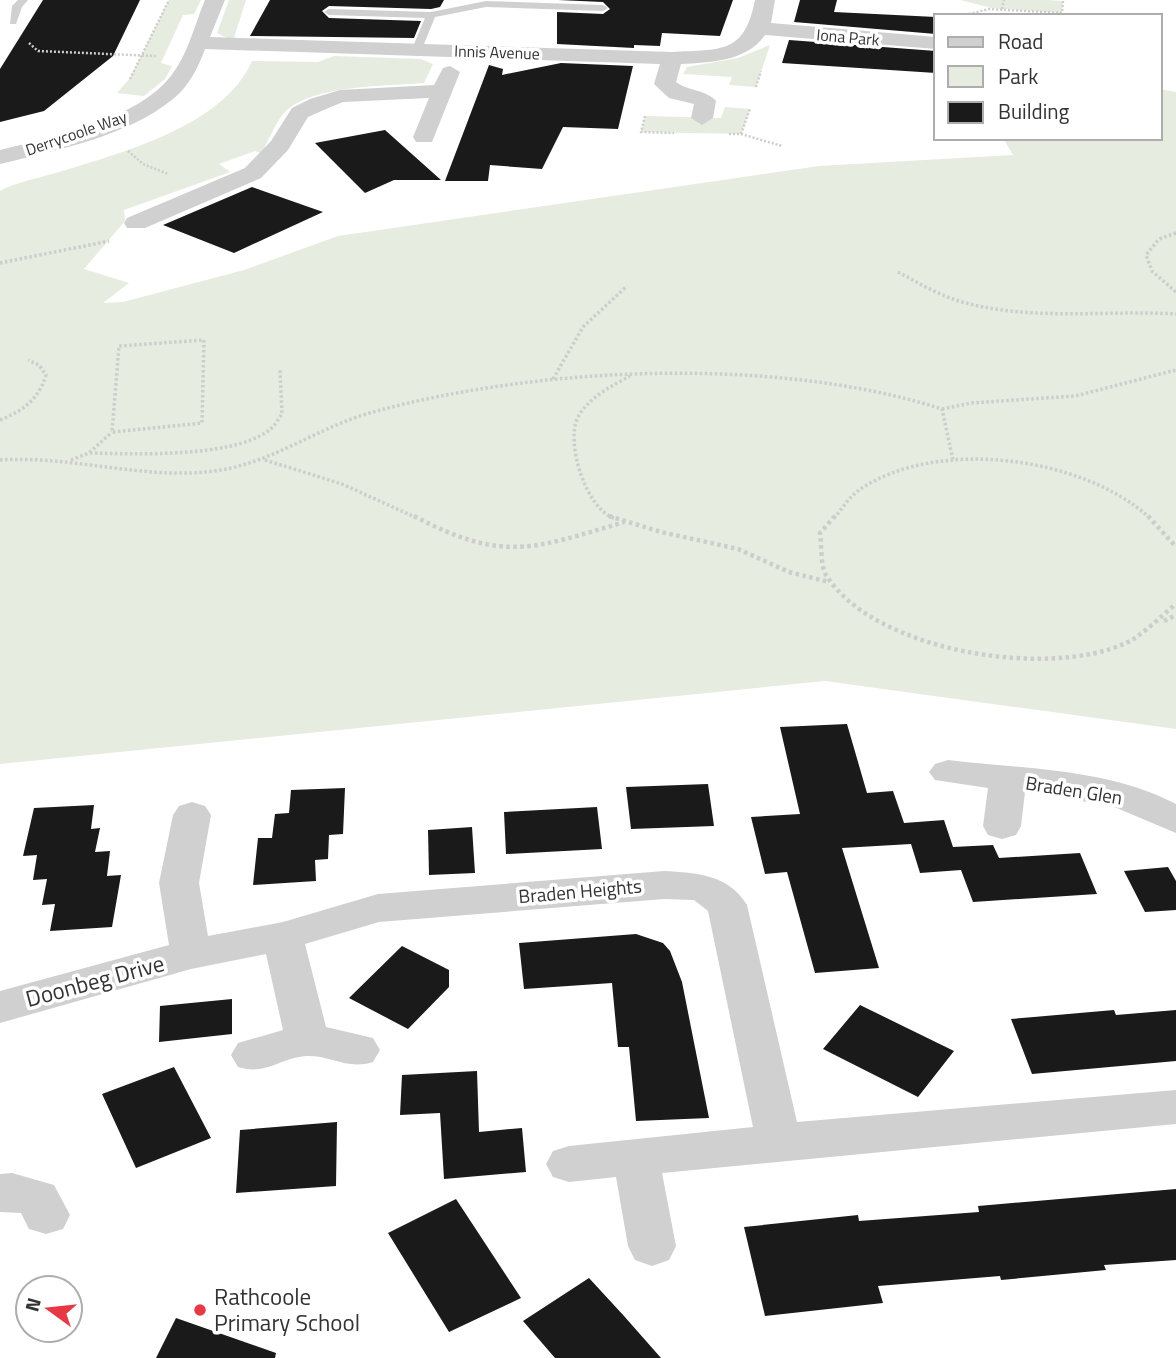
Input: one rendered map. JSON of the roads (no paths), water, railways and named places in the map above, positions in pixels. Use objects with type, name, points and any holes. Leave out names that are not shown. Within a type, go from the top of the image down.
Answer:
[{"type":"street","name":"Derrycoole Way","points":[[0,157],[99,127],[147,106],[165,94],[180,80],[215,0]]},
{"type":"street","points":[[759,28],[765,0]]},
{"type":"street","name":"Innis Avenue","points":[[196,43],[672,58],[713,56],[733,50],[742,46],[759,28]]},
{"type":"street","name":"Iona Park","points":[[759,28],[849,38],[934,43]]},
{"type":"street","points":[[424,137],[441,91],[461,50]]},
{"type":"street","points":[[672,58],[665,84],[677,93],[705,101],[702,118]]},
{"type":"street","points":[[136,223],[253,173],[280,145],[300,113],[318,104],[340,96],[441,91]]},
{"type":"street","name":"Braden Glen","points":[[948,772],[1102,791],[1156,807],[1176,820]]},
{"type":"street","name":"Braden Glen","points":[[1002,826],[1008,780]]},
{"type":"street","points":[[191,815],[179,883],[191,954]]},
{"type":"street","name":"Braden Heights","points":[[191,954],[283,936],[378,908],[664,884],[704,887],[727,905],[779,1142]]},
{"type":"street","points":[[283,936],[307,1040]]},
{"type":"street","name":"Doonbeg Drive","points":[[0,1007],[191,954]]},
{"type":"street","points":[[253,1055],[307,1040],[358,1050]]},
{"type":"street","points":[[569,1164],[779,1142],[1176,1107]]},
{"type":"street","points":[[636,1157],[652,1246]]},
{"type":"street","points":[[0,1193],[12,1192],[37,1198],[46,1215]]},
{"type":"lane","points":[[13,22],[16,4]]},
{"type":"lane","points":[[329,12],[431,15],[485,4],[603,8]]},
{"type":"lane","points":[[417,49],[431,15]]},
{"type":"place","name":"Rathcoole Primary School","points":[[200,1310]]}]
